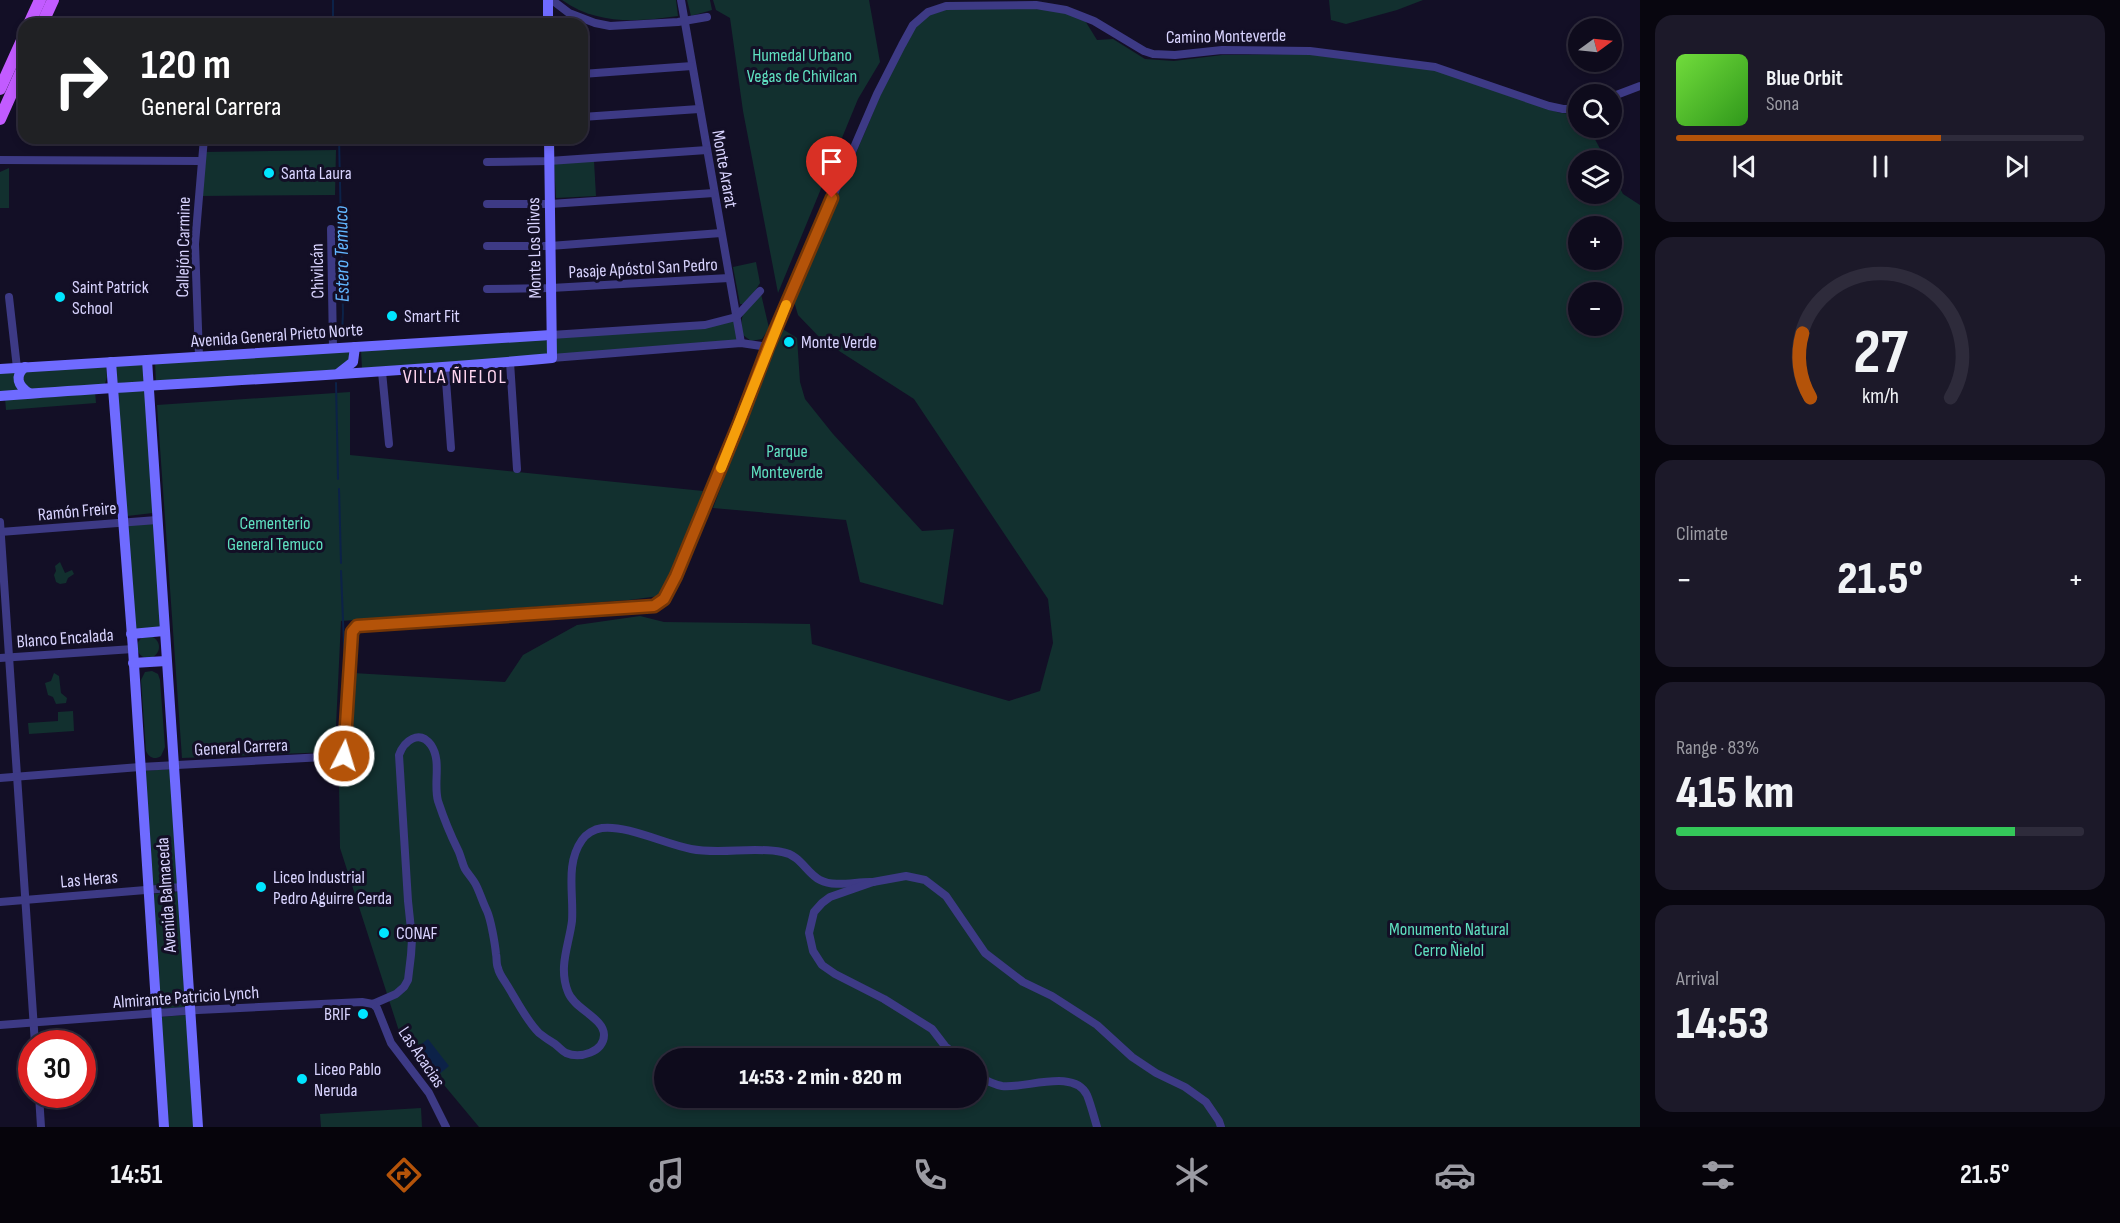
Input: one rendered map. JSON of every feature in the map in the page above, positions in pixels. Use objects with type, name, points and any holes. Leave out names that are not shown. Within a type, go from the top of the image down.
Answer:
[{"type":"main road","points":[[32,18],[40,0]]},
{"type":"main road","points":[[45,18],[53,0]]},
{"type":"main road","points":[[548,18],[550,0]]},
{"type":"main road","points":[[0,88],[18,49]]},
{"type":"main road","points":[[0,119],[18,78]]},
{"type":"main road","points":[[0,93],[5,107]]},
{"type":"main road","name":"Monte Los Olivos","points":[[549,144],[552,358]]},
{"type":"main road","name":"Camino Monteverde","points":[[768,347],[778,324]]},
{"type":"main road","name":"Avenida General Prieto Norte","points":[[0,369],[551,335]]},
{"type":"main road","points":[[336,375],[349,368],[353,362],[355,347]]},
{"type":"main road","points":[[0,396],[113,387],[382,372],[552,358]]},
{"type":"main road","name":"Avenida Balmaceda","points":[[147,360],[198,1127]]},
{"type":"main road","name":"Avenida Balmaceda","points":[[111,362],[133,649],[164,1127]]},
{"type":"main road","points":[[21,368],[18,380],[20,386],[29,393]]},
{"type":"main road","points":[[131,634],[164,631]]},
{"type":"main road","points":[[133,663],[166,661]]},
{"type":"street","points":[[550,0],[569,13],[582,18]]},
{"type":"street","name":"Monte Ararat","points":[[681,0],[741,344]]},
{"type":"street","name":"Camino Monteverde","points":[[778,324],[877,94],[902,45],[914,25],[928,12],[946,6],[1036,5],[1065,10],[1094,21],[1144,51],[1154,54],[1175,55],[1222,50],[1310,51],[1435,67],[1549,106],[1568,109]]},
{"type":"street","points":[[588,20],[610,26],[684,21],[707,17]]},
{"type":"street","points":[[588,74],[692,66]]},
{"type":"street","points":[[1622,93],[1640,86]]},
{"type":"street","points":[[588,117],[699,109]]},
{"type":"street","name":"Callejón Carmine","points":[[199,356],[195,244],[203,144]]},
{"type":"street","points":[[487,162],[549,161],[706,150]]},
{"type":"street","points":[[0,160],[201,161]]},
{"type":"street","points":[[487,204],[550,204],[714,193]]},
{"type":"street","name":"Chivilcán","points":[[331,229],[333,348]]},
{"type":"street","points":[[487,246],[550,246],[721,233]]},
{"type":"street","name":"Pasaje Apóstol San Pedro","points":[[488,289],[550,288],[729,278]]},
{"type":"street","points":[[736,317],[760,291]]},
{"type":"street","points":[[9,297],[21,368]]},
{"type":"street","name":"Avenida General Prieto Norte","points":[[551,335],[697,326],[736,317]]},
{"type":"street","points":[[552,358],[741,344],[768,347]]},
{"type":"street","name":"General Carrera","points":[[0,778],[173,765],[324,757],[340,759],[344,756],[352,632],[357,626],[654,606],[662,602],[702,516],[768,347]]},
{"type":"street","points":[[510,362],[518,469]]},
{"type":"street","points":[[445,367],[452,448]]},
{"type":"street","points":[[382,372],[389,444]]},
{"type":"street","name":"Ramón Freire","points":[[0,532],[157,520]]},
{"type":"street","points":[[0,522],[4,657],[17,777],[35,1030]]},
{"type":"street","name":"Blanco Encalada","points":[[4,657],[133,649]]},
{"type":"street","points":[[373,1004],[396,994],[408,980],[412,947],[399,755],[402,745],[418,737],[429,742],[434,751],[437,798],[448,832],[489,915],[498,969],[521,1009],[539,1033],[566,1053],[584,1056],[595,1050],[604,1038],[600,1024],[578,1006],[568,993],[563,972],[564,955],[572,919],[571,880],[574,856],[583,838],[590,832],[601,828],[636,832],[689,849],[707,852],[751,849],[781,852],[802,861],[820,880],[835,883],[873,882],[913,877],[925,880],[936,886],[946,896],[985,953],[1023,982],[1052,996],[1097,1025],[1132,1057],[1156,1073],[1185,1087],[1206,1102],[1221,1127]]},
{"type":"street","points":[[873,882],[830,897],[814,912],[809,933],[813,951],[822,964],[835,974],[884,999],[932,1029],[947,1048]]},
{"type":"street","name":"Las Heras","points":[[0,902],[182,887]]},
{"type":"street","name":"Almirante Patricio Lynch","points":[[0,1024],[190,1011],[362,1002],[373,1004]]},
{"type":"street","name":"Las Acacias","points":[[373,1004],[391,1043],[429,1093],[446,1127]]},
{"type":"street","points":[[987,1081],[1005,1086],[1070,1082],[1087,1094],[1097,1127]]},
{"type":"street","points":[[40,1108],[41,1127]]},
{"type":"green space","points":[[562,0],[676,0],[678,16],[648,20],[603,18],[575,8]]},
{"type":"green space","points":[[687,0],[710,0],[712,10],[691,16]]},
{"type":"green space","name":"Humedal Urbano Vegas de Chivilcan","points":[[713,0],[869,0],[880,62],[858,99],[778,293],[743,111],[730,18],[716,10]]},
{"type":"green space","points":[[1329,0],[1423,0],[1397,10],[1346,24],[1331,20]]},
{"type":"green space","name":"Monumento Natural Cerro Ñielol","points":[[962,6],[1062,10],[1084,19],[1097,40],[1113,39],[1145,59],[1174,61],[1222,55],[1305,54],[1434,69],[1560,113],[1568,113],[1568,138],[1594,138],[1601,150],[1568,150],[1568,204],[1622,204],[1622,192],[1640,205],[1640,1127],[479,1127],[399,1031],[340,848],[339,783],[351,740],[353,673],[505,682],[523,655],[577,625],[640,616],[664,622],[810,624],[812,644],[1009,701],[1040,691],[1053,643],[1048,599],[914,399],[822,340],[798,315],[791,291],[844,180],[903,41],[916,22],[926,14]]},
{"type":"green space","name":"Santa Laura","points":[[336,150],[335,195],[200,196],[204,152]]},
{"type":"green space","points":[[594,161],[596,196],[556,198],[554,163]]},
{"type":"green space","points":[[9,168],[9,208],[0,208],[0,172]]},
{"type":"green space","points":[[756,262],[760,283],[751,297],[740,304],[733,267]]},
{"type":"green space","points":[[761,294],[769,328],[762,339],[751,341],[743,335],[743,316],[747,308]]},
{"type":"green space","points":[[734,320],[739,341],[554,355],[553,337]]},
{"type":"green space","name":"Parque Monteverde","points":[[781,328],[797,338],[800,382],[805,399],[833,434],[922,531],[954,529],[943,605],[860,582],[846,520],[713,508]]},
{"type":"green space","points":[[543,339],[547,341],[548,353],[544,356],[362,368],[361,351]]},
{"type":"green space","points":[[353,351],[345,369],[156,383],[155,362]]},
{"type":"green space","points":[[143,363],[144,384],[117,386],[115,364]]},
{"type":"green space","points":[[106,367],[107,377],[104,387],[0,393],[0,372]]},
{"type":"green space","points":[[146,388],[153,513],[127,516],[116,390]]},
{"type":"green space","points":[[95,391],[96,403],[6,410],[5,398]]},
{"type":"green space","name":"Cementerio General Temuco","points":[[350,392],[350,455],[703,491],[669,581],[659,596],[629,600],[341,621],[335,747],[331,752],[182,758],[157,405]]},
{"type":"green space","points":[[157,523],[162,630],[132,633],[124,525]]},
{"type":"green space","points":[[60,562],[65,573],[72,570],[74,574],[68,578],[66,583],[60,584],[56,582],[54,575],[55,566]]},
{"type":"green space","points":[[148,636],[156,639],[159,647],[156,655],[148,658],[140,655],[137,647],[140,639]]},
{"type":"green space","points":[[152,671],[158,674],[160,680],[165,747],[161,756],[154,758],[150,757],[146,751],[141,680],[145,672]]},
{"type":"green space","points":[[54,673],[59,676],[61,693],[67,698],[66,703],[56,704],[53,697],[48,695],[45,683],[51,681]]},
{"type":"green space","points":[[73,711],[74,731],[29,734],[28,723],[58,721],[58,712]]},
{"type":"green space","points":[[170,769],[178,884],[150,886],[144,771]]},
{"type":"green space","points":[[178,892],[185,1007],[160,1009],[151,894]]},
{"type":"green space","points":[[186,1015],[194,1127],[168,1127],[161,1017]]},
{"type":"green space","points":[[421,1108],[422,1127],[321,1127],[320,1114]]},
{"type":"water","points":[[428,1039],[449,1066],[437,1076],[416,1048]]},
{"type":"waterway","name":"Estero Temuco","points":[[333,0],[333,18]]},
{"type":"waterway","name":"Estero Temuco","points":[[339,144],[342,334]]},
{"type":"waterway","points":[[336,383],[338,479]]},
{"type":"waterway","points":[[339,489],[341,563]]},
{"type":"waterway","points":[[337,751],[345,669],[341,571]]},
{"type":"slow traffic","points":[[721,468],[786,305]]},
{"type":"place","name":"Santa Laura","points":[[269,173]]},
{"type":"place","name":"Saint Patrick School","points":[[60,297]]},
{"type":"place","name":"Smart Fit","points":[[392,316]]},
{"type":"place","name":"Monte Verde","points":[[789,342]]},
{"type":"place","name":"Liceo Industrial Pedro Aguirre Cerda","points":[[261,887]]},
{"type":"place","name":"CONAF","points":[[384,933]]},
{"type":"place","name":"BRIF","points":[[363,1014]]},
{"type":"place","name":"Liceo Pablo Neruda","points":[[302,1079]]},
{"type":"district","name":"VILLA ÑIELOL","points":[[455,376]]},
{"type":"route","points":[[344,756],[348,670],[352,632],[357,626],[654,606],[662,602],[702,516],[768,347],[832,198]]}]
